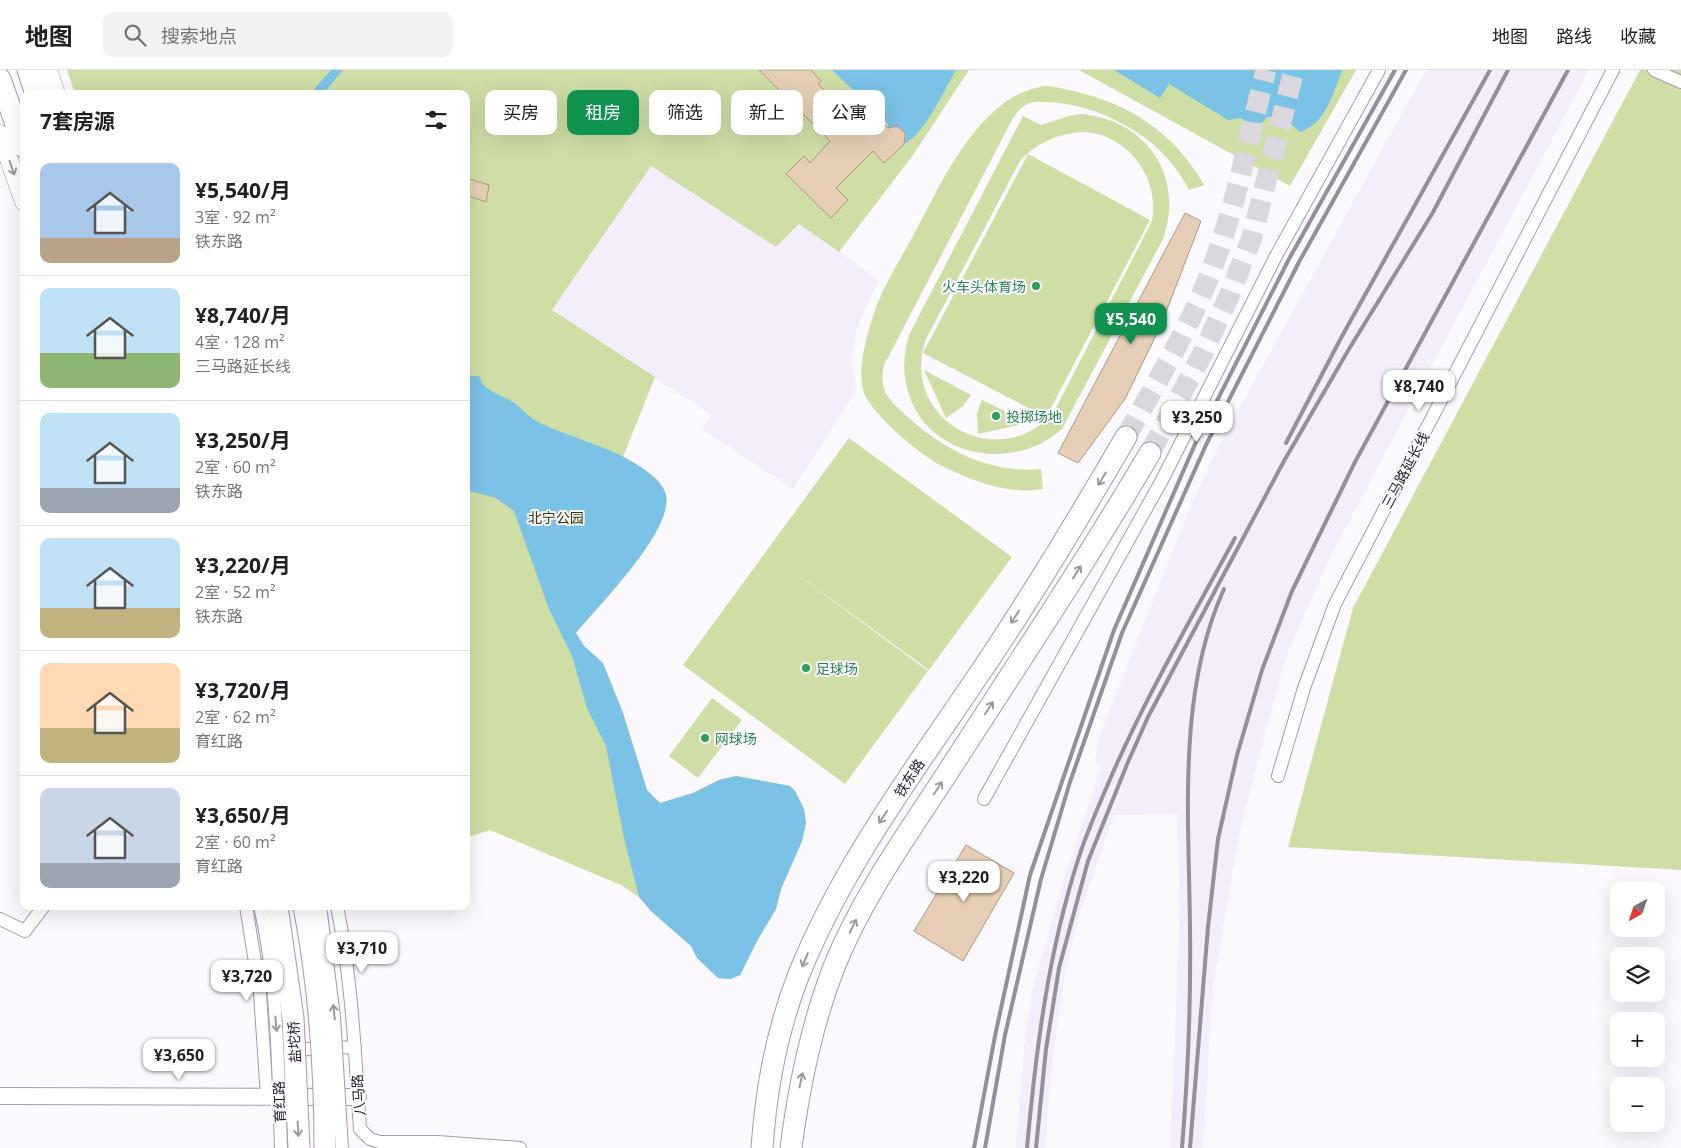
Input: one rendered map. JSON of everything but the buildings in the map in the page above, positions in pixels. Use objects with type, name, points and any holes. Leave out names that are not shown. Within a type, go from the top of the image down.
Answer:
[{"type":"highway","points":[[28,70],[35,90]]},
{"type":"highway","points":[[0,79],[20,136]]},
{"type":"highway","name":"铁东路","points":[[762,1148],[765,1103],[775,1051],[787,1008],[798,975],[835,895],[864,846],[938,732],[992,655],[1126,437]]},
{"type":"highway","points":[[793,1141],[800,1086],[817,1018],[835,965],[854,924],[888,864],[1063,595],[1150,453]]},
{"type":"highway","name":"盐坨桥","points":[[278,910],[293,1018],[299,1148]]},
{"type":"highway","name":"盐坨桥","points":[[305,910],[313,967],[319,1031],[325,1148]]},
{"type":"highway","points":[[755,1148],[765,1103]]},
{"type":"main road","points":[[48,70],[55,90]]},
{"type":"main road","points":[[0,134],[20,191]]},
{"type":"street","points":[[984,799],[1162,480],[1276,256],[1379,70]]},
{"type":"street","name":"三马路延长线","points":[[1278,776],[1304,688],[1335,604],[1614,70]]},
{"type":"street","points":[[1654,70],[1681,82]]},
{"type":"street","points":[[0,919],[25,931],[41,910]]},
{"type":"street","points":[[247,910],[260,993],[267,1097]]},
{"type":"street","name":"育红路","points":[[261,910],[276,1030],[281,1148]]},
{"type":"street","points":[[321,910],[334,1017],[342,1148]]},
{"type":"street","name":"八马路","points":[[338,910],[346,949],[360,1129],[370,1139],[380,1142],[437,1142],[520,1148]]},
{"type":"street","points":[[265,1051],[355,1047]]},
{"type":"street","points":[[0,1096],[358,1097]]},
{"type":"shaded area","points":[[1426,70],[1589,70],[1331,555],[1285,659],[1241,826],[1213,986],[1203,1148],[1170,1148],[1180,908],[1177,814],[1114,815],[1077,922],[1065,974],[1054,1047],[1045,1148],[1016,1148],[1024,1047],[1032,991],[1066,872],[1101,767],[1095,760],[1101,732],[1189,510],[1218,447]]},
{"type":"shaded area","points":[[651,166],[776,247],[799,223],[879,280],[860,320],[855,337],[851,360],[856,391],[793,489],[702,429],[712,415],[551,311]]},
{"type":"green space","name":"北宁公园","points":[[67,70],[969,70],[913,155],[839,252],[799,224],[776,247],[651,166],[552,310],[655,377],[623,457],[648,472],[659,482],[666,494],[666,508],[659,526],[633,566],[576,633],[584,646],[603,664],[623,713],[647,790],[660,803],[693,793],[719,780],[736,776],[790,786],[795,791],[804,809],[806,823],[802,841],[781,889],[776,909],[740,975],[731,979],[718,978],[697,958],[691,946],[651,911],[639,897],[621,885],[490,830],[470,837],[470,90],[74,90]]},
{"type":"green space","points":[[1079,70],[1356,70],[1290,186]]},
{"type":"green space","points":[[1640,70],[1681,70],[1681,870],[1288,847],[1353,608]]},
{"type":"green space","name":"火车头体育场","points":[[1044,86],[1061,88],[1108,101],[1141,118],[1170,140],[1194,169],[1204,185],[1189,190],[1174,166],[1143,136],[1118,121],[1091,110],[1063,103],[1034,102],[1022,107],[1013,118],[884,365],[883,382],[887,395],[896,406],[922,429],[952,449],[969,457],[1004,468],[1022,470],[1041,469],[1043,489],[1017,490],[991,485],[966,477],[933,461],[911,445],[888,425],[871,404],[865,395],[861,376],[869,329],[883,291],[957,156],[979,126],[1004,103],[1016,95]]},
{"type":"green space","name":"火车头体育场","points":[[1081,114],[1104,119],[1125,127],[1142,140],[1155,155],[1164,173],[1169,194],[1168,216],[1163,239],[1062,429],[1040,444],[1016,452],[991,454],[967,450],[945,440],[926,424],[912,403],[904,372],[909,335],[1023,116],[1041,125]],"holes":[[[1085,132],[1101,135],[1115,141],[1128,150],[1146,175],[1153,205],[1152,221],[1055,410],[1033,430],[1008,439],[983,438],[960,430],[940,415],[926,394],[921,368],[926,339],[1020,161],[1042,144],[1066,134]]]},
{"type":"green space","name":"火车头体育场","points":[[1028,154],[1150,220],[1046,417],[923,353]]},
{"type":"green space","name":"投掷场地","points":[[924,370],[971,395],[963,406],[946,418]]},
{"type":"green space","name":"投掷场地","points":[[982,400],[1029,423],[978,434],[977,413]]},
{"type":"green space","points":[[849,438],[1012,557],[929,670],[783,564],[928,671],[845,784],[683,665]]},
{"type":"green space","name":"网球场","points":[[712,698],[742,720],[698,778],[669,756]]},
{"type":"water","points":[[331,70],[343,70],[326,90],[314,90]]},
{"type":"water","points":[[832,70],[956,70],[927,121],[912,139],[904,144],[906,135],[903,130],[896,127],[888,128],[888,124],[885,121],[885,90],[853,90]]},
{"type":"water","points":[[1114,70],[1342,70],[1332,98],[1322,115],[1309,128],[1300,132],[1285,121],[1272,117],[1267,117],[1262,123],[1246,122],[1241,118],[1228,120],[1169,84],[1160,98]]},
{"type":"water","points":[[470,376],[479,376],[484,386],[514,403],[538,422],[628,459],[655,478],[664,490],[666,496],[665,511],[658,529],[632,567],[576,633],[584,646],[603,663],[623,713],[647,790],[660,803],[693,793],[719,780],[736,776],[790,786],[795,791],[804,809],[806,823],[802,841],[781,889],[776,909],[740,975],[731,979],[718,978],[697,958],[691,946],[651,911],[639,897],[624,838],[606,746],[587,708],[572,656],[549,609],[514,511],[496,498],[470,491]]},
{"type":"tunnel","points":[[1126,437],[1180,339],[1218,254],[1240,176],[1266,70]]},
{"type":"tunnel","points":[[1150,453],[1203,353],[1230,294],[1252,237],[1294,70]]},
{"type":"railway","points":[[974,1148],[995,1036],[1030,875],[1114,630],[1196,442],[1289,259],[1395,70]]},
{"type":"railway","points":[[985,1148],[1005,1035],[1041,879],[1070,782],[1122,633],[1206,445],[1299,262],[1406,70]]},
{"type":"railway","points":[[1286,443],[1341,338],[1490,70]]},
{"type":"railway","points":[[1036,1148],[1046,1049],[1059,968],[1088,861],[1128,762],[1148,717],[1284,461],[1349,349],[1432,214],[1508,70]]},
{"type":"railway","points":[[1190,1148],[1208,927],[1218,839],[1237,755],[1262,670],[1292,591],[1355,462],[1568,70]]},
{"type":"railway","points":[[1027,1148],[1039,1038],[1051,965],[1068,893],[1082,849],[1119,758],[1167,663],[1235,538]]},
{"type":"railway","points":[[1182,1148],[1190,983],[1188,799],[1192,712],[1199,670],[1209,629],[1224,589]]},
{"type":"place","name":"火车头体育场","points":[[1036,286]]},
{"type":"place","name":"投掷场地","points":[[996,416]]},
{"type":"place","name":"足球场","points":[[806,668]]},
{"type":"place","name":"网球场","points":[[705,738]]}]
